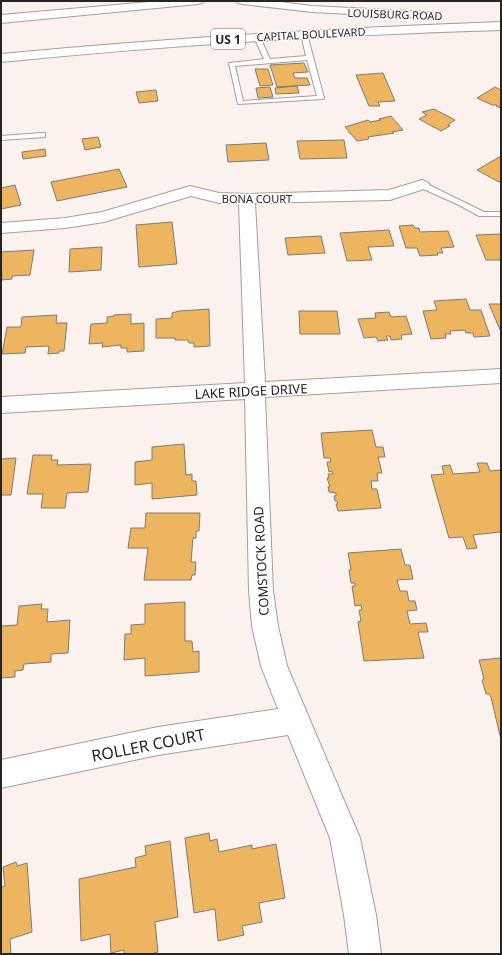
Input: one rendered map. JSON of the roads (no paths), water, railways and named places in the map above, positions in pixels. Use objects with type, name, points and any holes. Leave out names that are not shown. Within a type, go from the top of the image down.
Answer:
[{"type":"main road","points":[[1,19],[198,1]]},
{"type":"main road","name":"LOUISBURG ROAD","points":[[242,1],[320,10],[438,15]]},
{"type":"main road","name":"LOUISBURG ROAD","points":[[454,16],[501,18]]},
{"type":"main road","name":"CAPITAL BOULEVARD","points":[[1,58],[137,45],[257,37],[501,26]]},
{"type":"main road","name":"BONA COURT","points":[[1,228],[65,223],[104,217],[190,191],[219,198],[247,199],[390,195],[422,185]]},
{"type":"main road","name":"COMSTOCK ROAD","points":[[247,199],[261,591],[265,626],[274,666],[345,838],[360,915],[365,954]]},
{"type":"main road","name":"LAKE RIDGE DRIVE","points":[[1,405],[501,376]]},
{"type":"main road","name":"ROLLER COURT","points":[[1,774],[158,741],[296,720]]},
{"type":"lane","points":[[304,34],[322,98],[240,103],[231,64],[310,58]]},
{"type":"lane","points":[[257,37],[268,61]]},
{"type":"lane","points":[[1,138],[42,135]]},
{"type":"lane","points":[[422,185],[462,203],[482,214],[501,214]]}]
